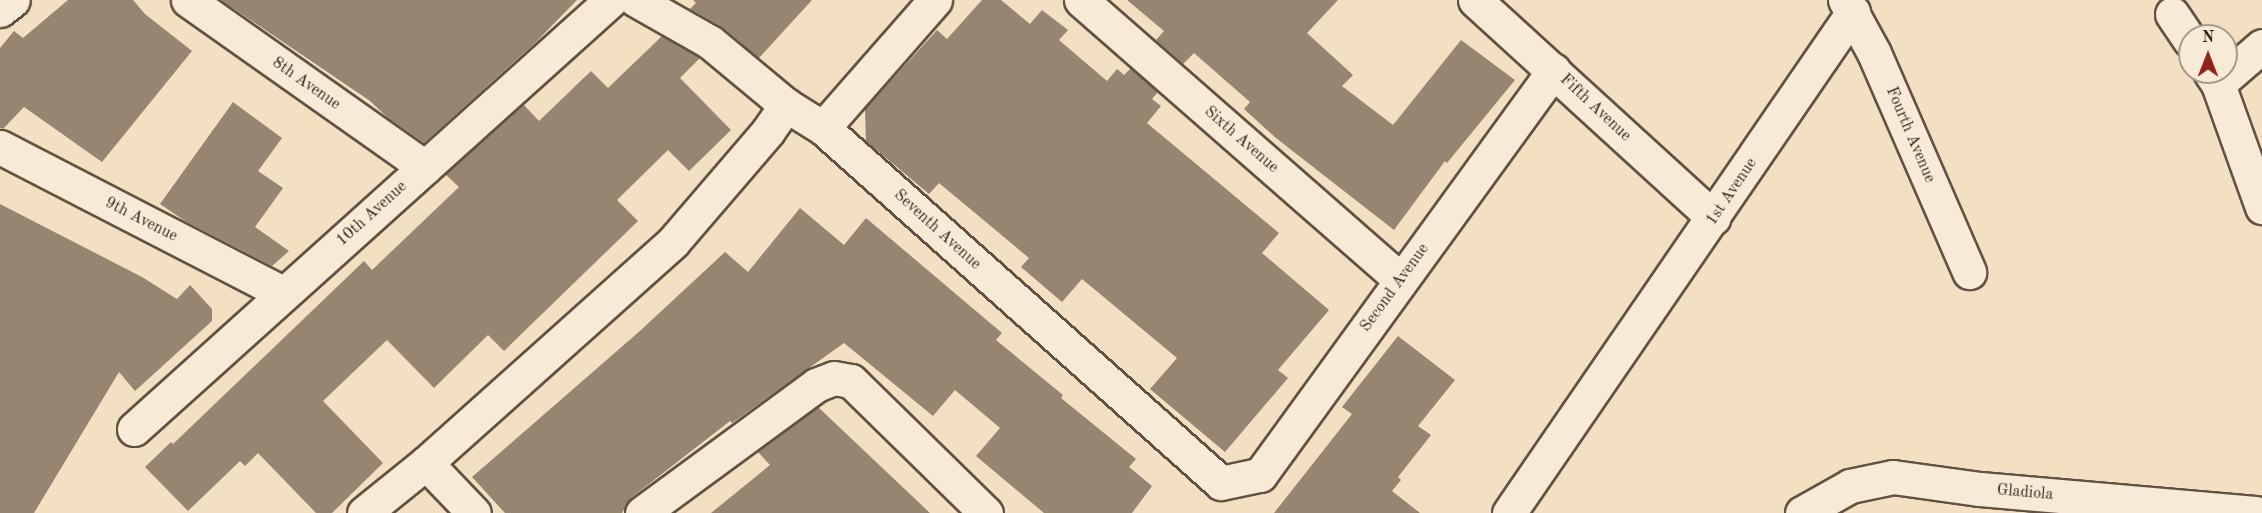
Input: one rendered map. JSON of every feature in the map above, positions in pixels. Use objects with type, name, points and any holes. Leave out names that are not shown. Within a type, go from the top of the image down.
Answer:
[{"type":"street","points":[[0,10],[14,0]]},
{"type":"street","name":"8th Avenue","points":[[188,0],[425,167]]},
{"type":"street","name":"10th Avenue","points":[[134,429],[611,0]]},
{"type":"street","name":"Seventh Avenue","points":[[636,0],[710,42],[786,105],[823,128],[1221,483]]},
{"type":"street","points":[[823,128],[935,0]]},
{"type":"street","name":"Sixth Avenue","points":[[1081,0],[1401,280]]},
{"type":"street","name":"Fifth Avenue","points":[[1475,0],[1714,218]]},
{"type":"street","name":"1st Avenue","points":[[1509,513],[1714,218],[1849,6]]},
{"type":"street","name":"Fourth Avenue","points":[[1849,6],[1874,53],[1969,272]]},
{"type":"street","points":[[2172,14],[2179,24]]},
{"type":"street","points":[[2238,62],[2262,46]]},
{"type":"street","name":"Second Avenue","points":[[1221,483],[1260,475],[1554,70]]},
{"type":"street","points":[[2216,84],[2262,207]]},
{"type":"street","points":[[364,513],[426,463],[673,242],[768,131],[786,105]]},
{"type":"street","name":"9th Avenue","points":[[0,147],[283,293]]},
{"type":"street","points":[[642,513],[816,385],[834,378],[851,381],[986,513]]},
{"type":"street","points":[[426,463],[474,513]]},
{"type":"street","name":"Gladiola","points":[[1802,513],[1850,486],[1893,477],[1979,501],[2255,513]]},
{"type":"building","points":[[68,0],[133,0],[145,14],[192,51],[102,162],[24,107],[3,129],[0,128],[0,48],[14,31],[23,38]]},
{"type":"building","points":[[221,0],[577,0],[535,43],[424,143],[387,117],[370,101]]},
{"type":"building","points":[[693,0],[812,0],[759,58],[722,27],[690,9],[696,3]]},
{"type":"building","points":[[982,0],[1001,0],[1030,24],[1042,10],[1068,30],[1059,40],[1107,81],[1117,69],[1124,75],[1131,68],[1158,92],[1152,99],[1161,106],[1147,123],[1279,233],[1262,253],[1329,310],[1278,370],[1288,378],[1225,452],[1150,389],[1177,358],[1082,279],[1062,302],[1021,267],[1029,258],[939,183],[929,194],[866,141],[865,109],[937,30],[947,39]]},
{"type":"building","points":[[1127,0],[1338,0],[1307,33],[1353,75],[1342,86],[1393,125],[1461,40],[1515,80],[1447,163],[1445,161],[1394,230],[1276,138],[1244,109],[1250,102],[1194,53],[1183,64],[1156,40],[1164,31]]},
{"type":"building","points":[[662,36],[700,58],[680,78],[731,130],[689,171],[668,150],[617,200],[638,221],[504,351],[488,335],[434,388],[387,340],[323,401],[383,463],[332,513],[316,513],[258,453],[245,466],[240,461],[188,511],[145,467],[171,442],[173,444],[364,261],[372,270],[459,187],[445,174],[523,104],[539,121],[591,71],[608,88]]},
{"type":"building","points":[[233,102],[282,138],[258,171],[283,188],[255,227],[289,251],[272,266],[185,221],[160,204]]},
{"type":"building","points":[[0,204],[142,277],[177,299],[190,285],[212,309],[212,321],[135,391],[119,372],[34,513],[0,513]]},
{"type":"building","points":[[800,208],[844,245],[866,218],[1002,333],[996,340],[1063,395],[1061,398],[1136,459],[1129,467],[1152,486],[1132,513],[1044,513],[976,456],[1000,428],[955,390],[933,416],[844,343],[732,423],[730,421],[631,498],[622,513],[505,513],[472,477],[641,330],[725,252],[748,272]]},
{"type":"building","points":[[1398,336],[1455,380],[1418,426],[1431,435],[1398,477],[1401,480],[1392,491],[1420,513],[1274,513],[1352,414],[1342,407]]},
{"type":"building","points":[[818,407],[930,513],[711,513],[770,465],[757,451]]}]
